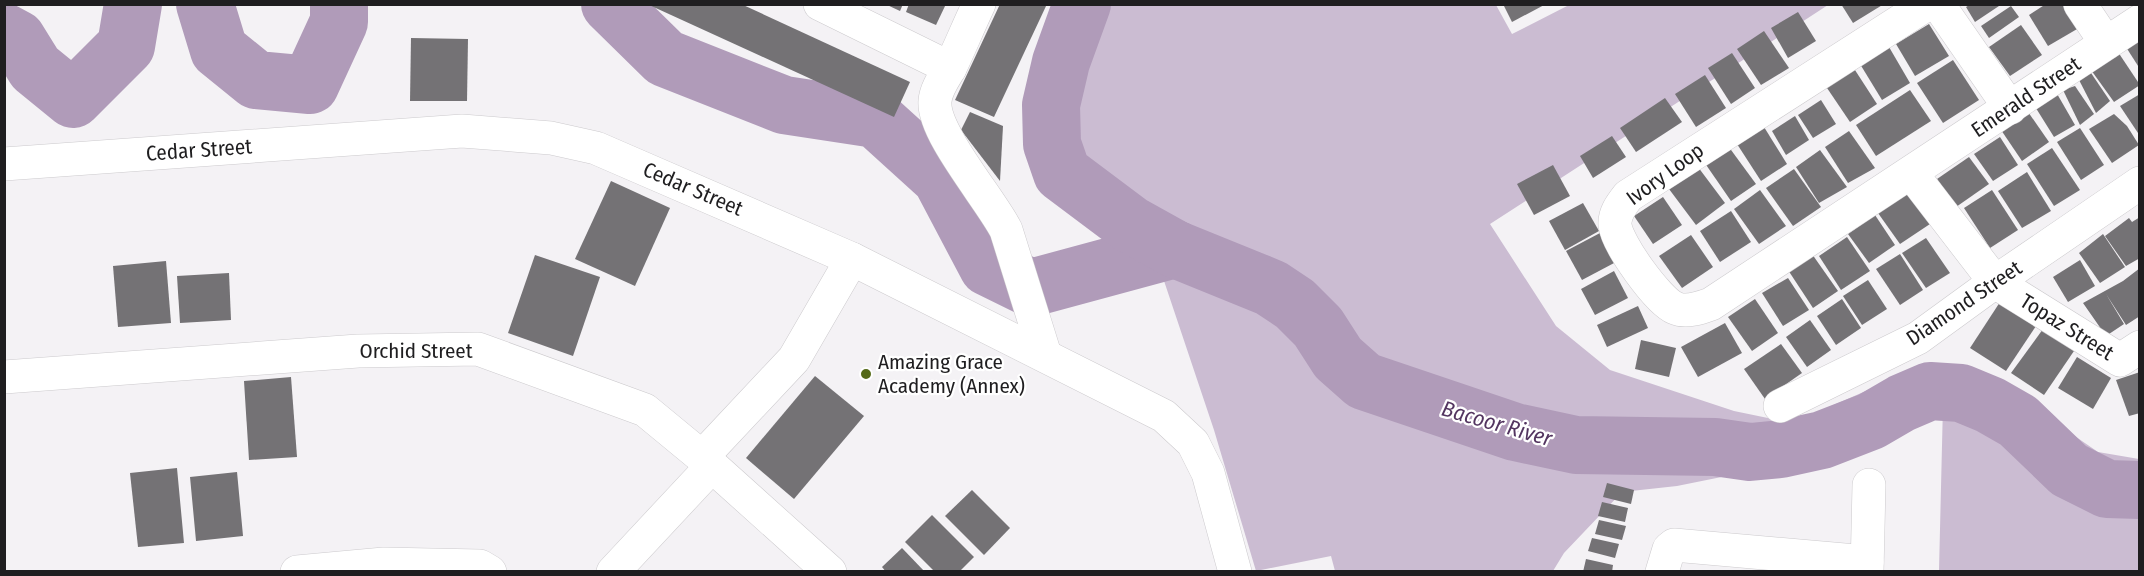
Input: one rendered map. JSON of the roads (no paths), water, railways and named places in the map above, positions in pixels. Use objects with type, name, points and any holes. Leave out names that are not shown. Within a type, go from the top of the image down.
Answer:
[{"type":"street","points":[[979,4],[935,103],[940,123],[973,179],[996,211],[1018,265],[1045,355]]},
{"type":"street","name":"Ivory Loop","points":[[1912,174],[1712,304],[1694,310],[1677,310],[1663,302],[1621,243],[1615,226],[1617,210],[1628,196],[1646,182],[1927,4]]},
{"type":"street","points":[[1938,4],[2010,108]]},
{"type":"street","points":[[2080,4],[2106,43]]},
{"type":"street","points":[[836,8],[950,68]]},
{"type":"street","name":"Emerald Street","points":[[1912,174],[2139,21]]},
{"type":"street","name":"Cedar Street","points":[[4,164],[462,131],[551,138],[596,148],[852,259],[1164,416],[1193,443],[1208,473],[1235,572]]},
{"type":"street","points":[[1912,174],[1995,282]]},
{"type":"street","name":"Diamond Street","points":[[1780,405],[1918,338],[2139,183]]},
{"type":"street","points":[[614,572],[794,359],[852,259]]},
{"type":"street","name":"Topaz Street","points":[[1995,282],[2120,360],[2139,347]]},
{"type":"street","name":"Orchid Street","points":[[4,376],[358,351],[478,349],[645,410],[707,461],[830,572]]},
{"type":"street","points":[[1662,572],[1670,549],[1674,545],[1867,567],[1869,485]]},
{"type":"street","points":[[297,572],[480,566],[490,572]]},
{"type":"waterway","points":[[4,32],[17,39],[35,68],[73,99],[126,46],[133,4]]},
{"type":"waterway","points":[[205,4],[219,50],[256,80],[310,85],[339,22],[339,4]]},
{"type":"waterway","points":[[610,4],[665,58],[784,105],[876,119],[941,178],[988,267],[1031,288],[1175,249]]},
{"type":"waterway","name":"Bacoor River","points":[[1082,4],[1061,62],[1051,105],[1052,144],[1062,173],[1130,224],[1175,249],[1271,288],[1295,304],[1318,327],[1338,358],[1364,381],[1515,432],[1576,445],[1715,447],[1750,452],[1781,449],[1822,440],[1871,421],[1902,403],[1930,391],[1961,393],[1990,405],[2018,421],[2069,470],[2107,489],[2140,490]]},
{"type":"place","name":"Amazing Grace Academy (Annex)","points":[[866,374]]}]
